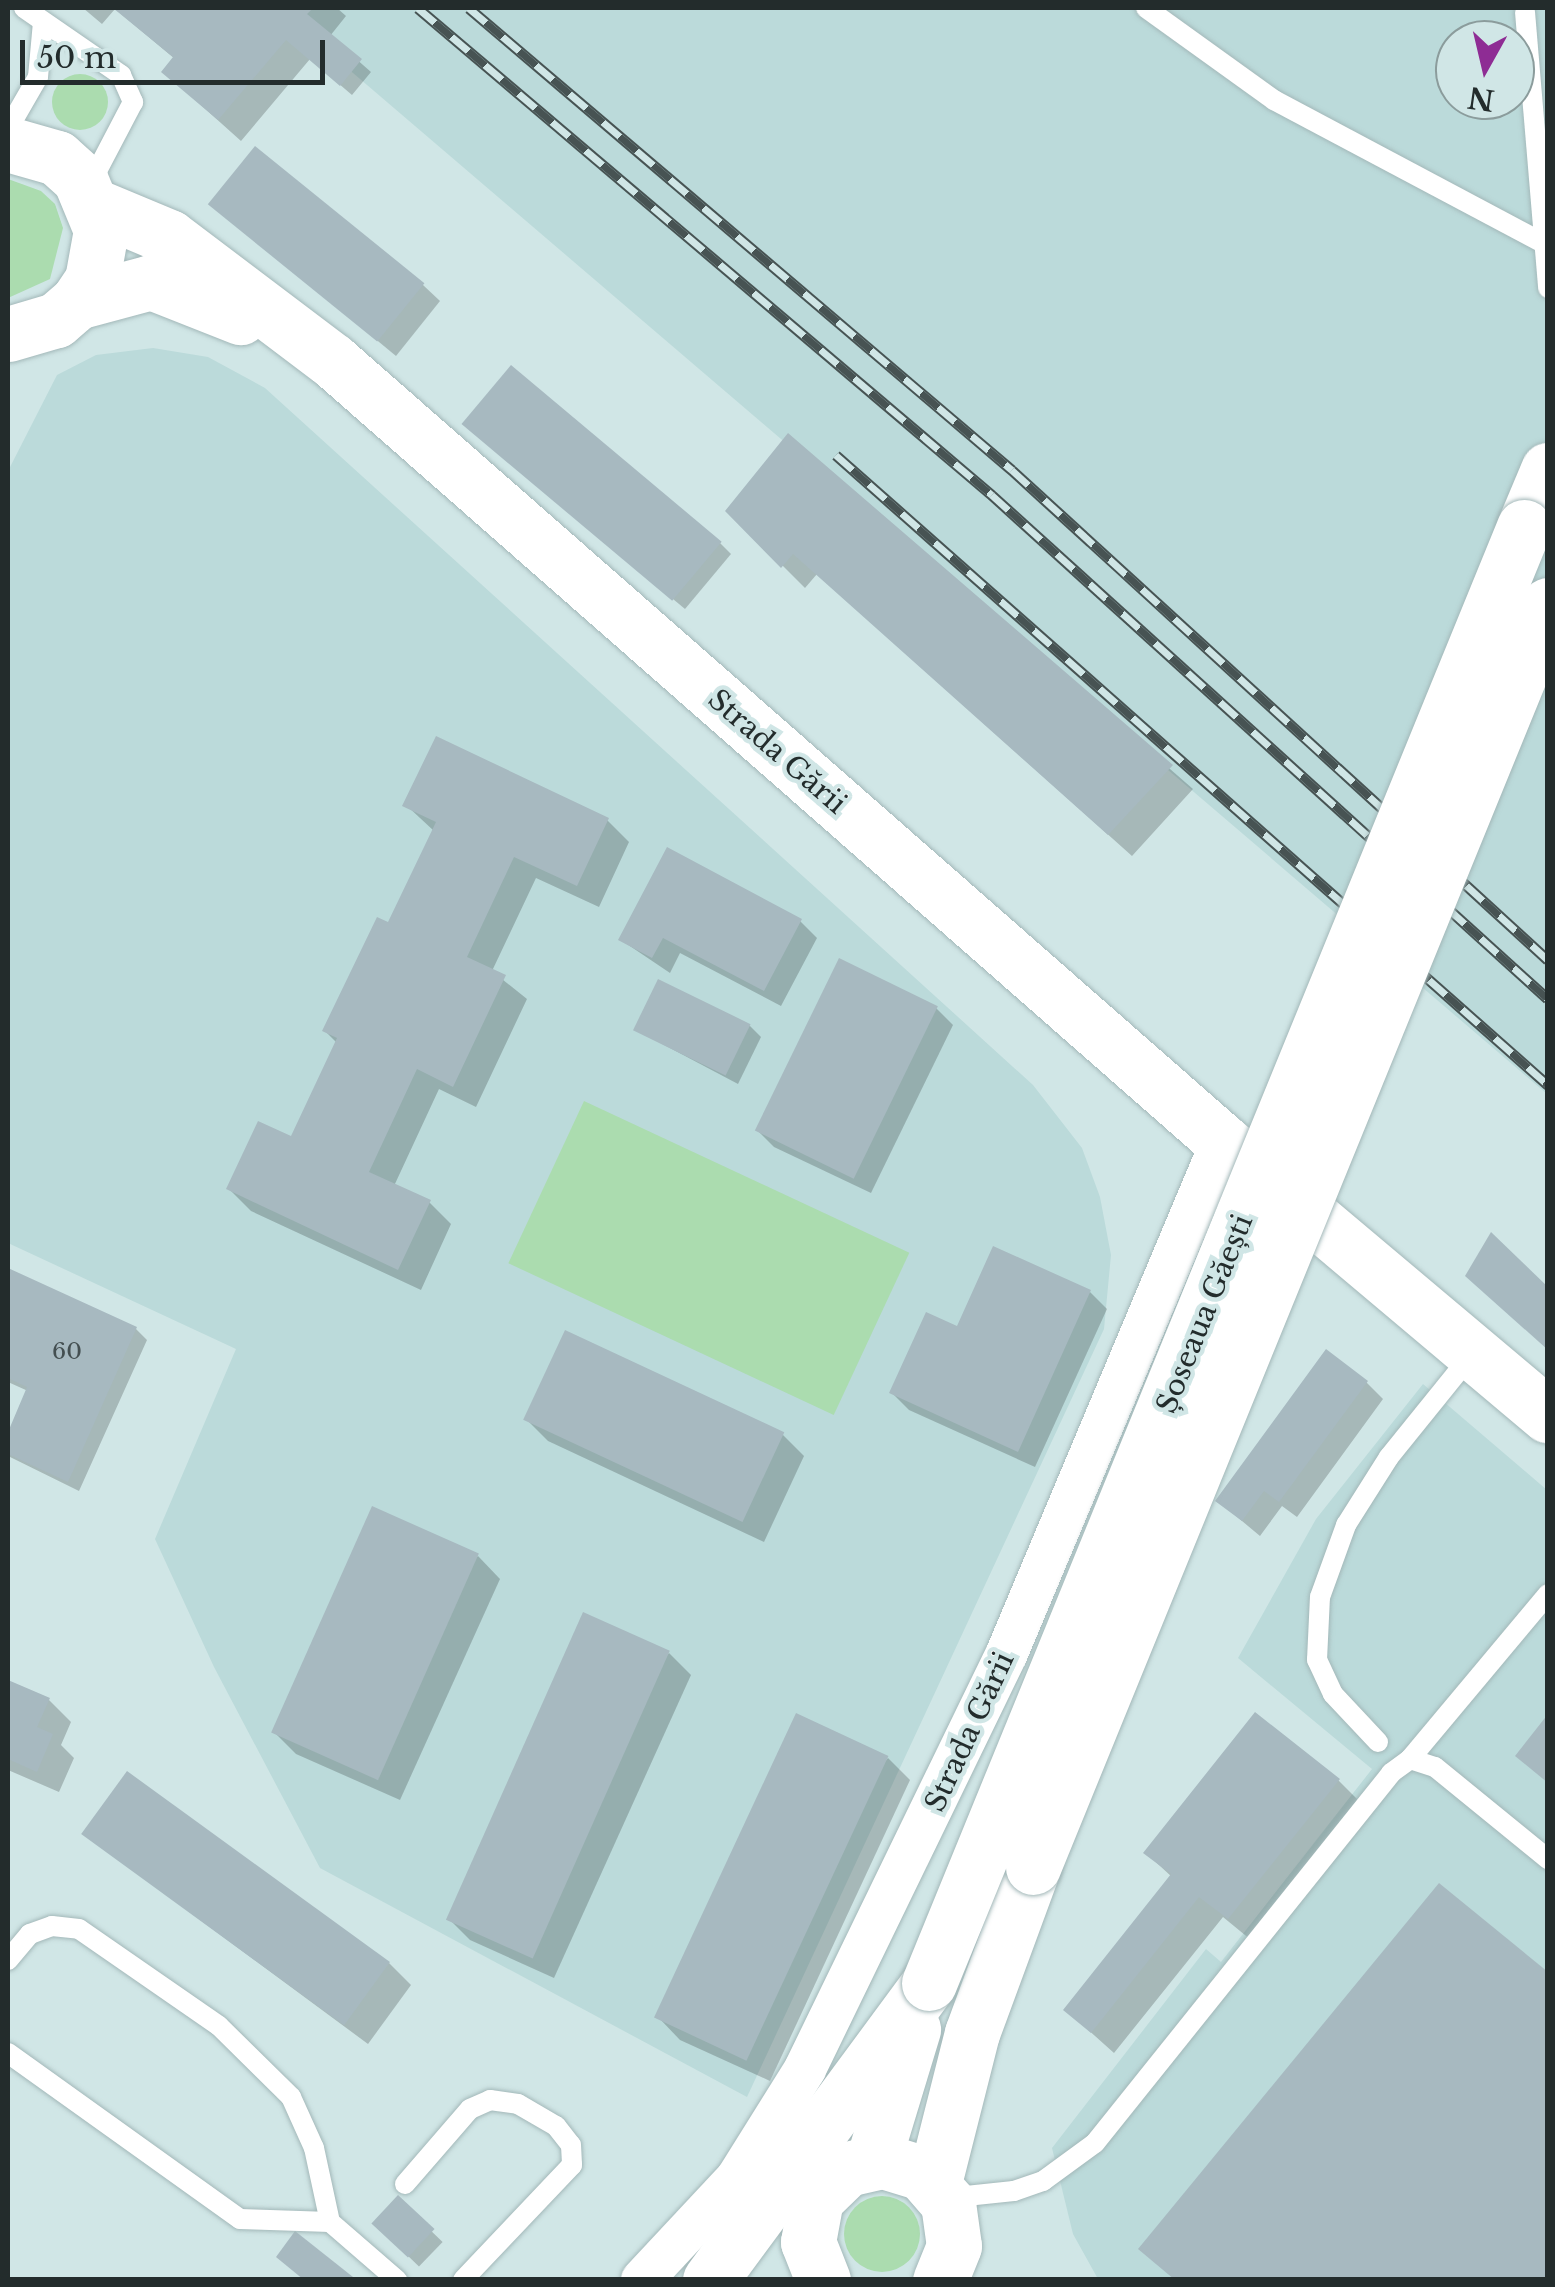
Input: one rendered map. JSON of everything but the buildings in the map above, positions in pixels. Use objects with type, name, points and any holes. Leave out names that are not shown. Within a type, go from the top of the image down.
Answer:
[{"type":"main road","name":"Strada Gării","points":[[8,144],[57,158],[91,198],[169,236],[334,361],[1222,1141],[1548,1416]]},
{"type":"main road","points":[[78,302],[100,256],[91,198]]},
{"type":"main road","name":"Strada Gării","points":[[16,345],[78,302],[151,282],[185,291],[334,361]]},
{"type":"main road","name":"Șoseaua Găești","points":[[872,2161],[929,1983],[1548,470]]},
{"type":"main road","name":"Șoseaua Găești","points":[[940,2280],[954,2246],[944,2199],[984,1998],[1548,605]]},
{"type":"main road","points":[[710,2280],[929,1983]]},
{"type":"main road","points":[[736,2280],[809,2220],[829,2182],[872,2161],[908,2166],[944,2199],[984,2280]]},
{"type":"main road","points":[[809,2220],[808,2248],[823,2280]]},
{"type":"street","name":"Strada Gării","points":[[642,2280],[737,2178],[806,2069],[1007,1653],[1222,1141]]},
{"type":"lane","points":[[24,8],[121,74],[133,102],[91,198]]},
{"type":"lane","points":[[1146,8],[1274,100],[1539,241]]},
{"type":"lane","points":[[1525,12],[1539,241],[1548,288]]},
{"type":"lane","points":[[8,129],[38,76],[44,22]]},
{"type":"lane","points":[[1378,1742],[1333,1694],[1316,1660],[1320,1596],[1355,1512],[1474,1353]]},
{"type":"lane","points":[[944,2199],[1014,2192],[1043,2181],[1095,2143],[1391,1773],[1410,1759],[1548,1594]]},
{"type":"lane","points":[[1410,1759],[1435,1767],[1548,1859]]},
{"type":"lane","points":[[8,1960],[30,1934],[52,1926],[79,1930],[220,2026],[292,2097],[314,2148],[330,2222],[397,2280]]},
{"type":"lane","points":[[8,2053],[240,2220],[330,2222]]},
{"type":"lane","points":[[405,2184],[470,2109],[490,2100],[518,2104],[556,2126],[571,2145],[572,2165],[463,2280]]},
{"type":"shaded area","points":[[277,8],[1547,8],[1547,1094]]},
{"type":"shaded area","points":[[153,348],[208,357],[265,388],[1033,1085],[1082,1148],[1100,1197],[1111,1255],[1104,1329],[747,2097],[320,1868],[214,1667],[155,1539],[236,1349],[8,1243],[8,471],[57,375],[96,355]]},
{"type":"shaded area","points":[[1423,1384],[1547,1490],[1547,2279],[1098,2279],[1073,2234],[1052,2148],[1206,1949],[1221,1962],[1372,1769],[1238,1658],[1316,1519]]},
{"type":"green space","points":[[80,74],[100,82],[108,102],[100,122],[80,130],[60,122],[52,102],[60,82]]},
{"type":"green space","points":[[8,179],[41,191],[55,204],[63,228],[50,279],[8,298]]},
{"type":"green space","points":[[584,1101],[909,1253],[834,1415],[508,1263]]},
{"type":"green space","points":[[882,2196],[897,2198],[909,2207],[918,2219],[918,2249],[909,2261],[897,2270],[882,2272],[867,2270],[855,2261],[846,2249],[844,2234],[846,2219],[855,2207],[867,2198]]},
{"type":"railway","points":[[418,8],[992,495],[1548,999]]},
{"type":"railway","points":[[469,8],[1012,470],[1548,960]]},
{"type":"railway","points":[[836,455],[1548,1085]]}]
